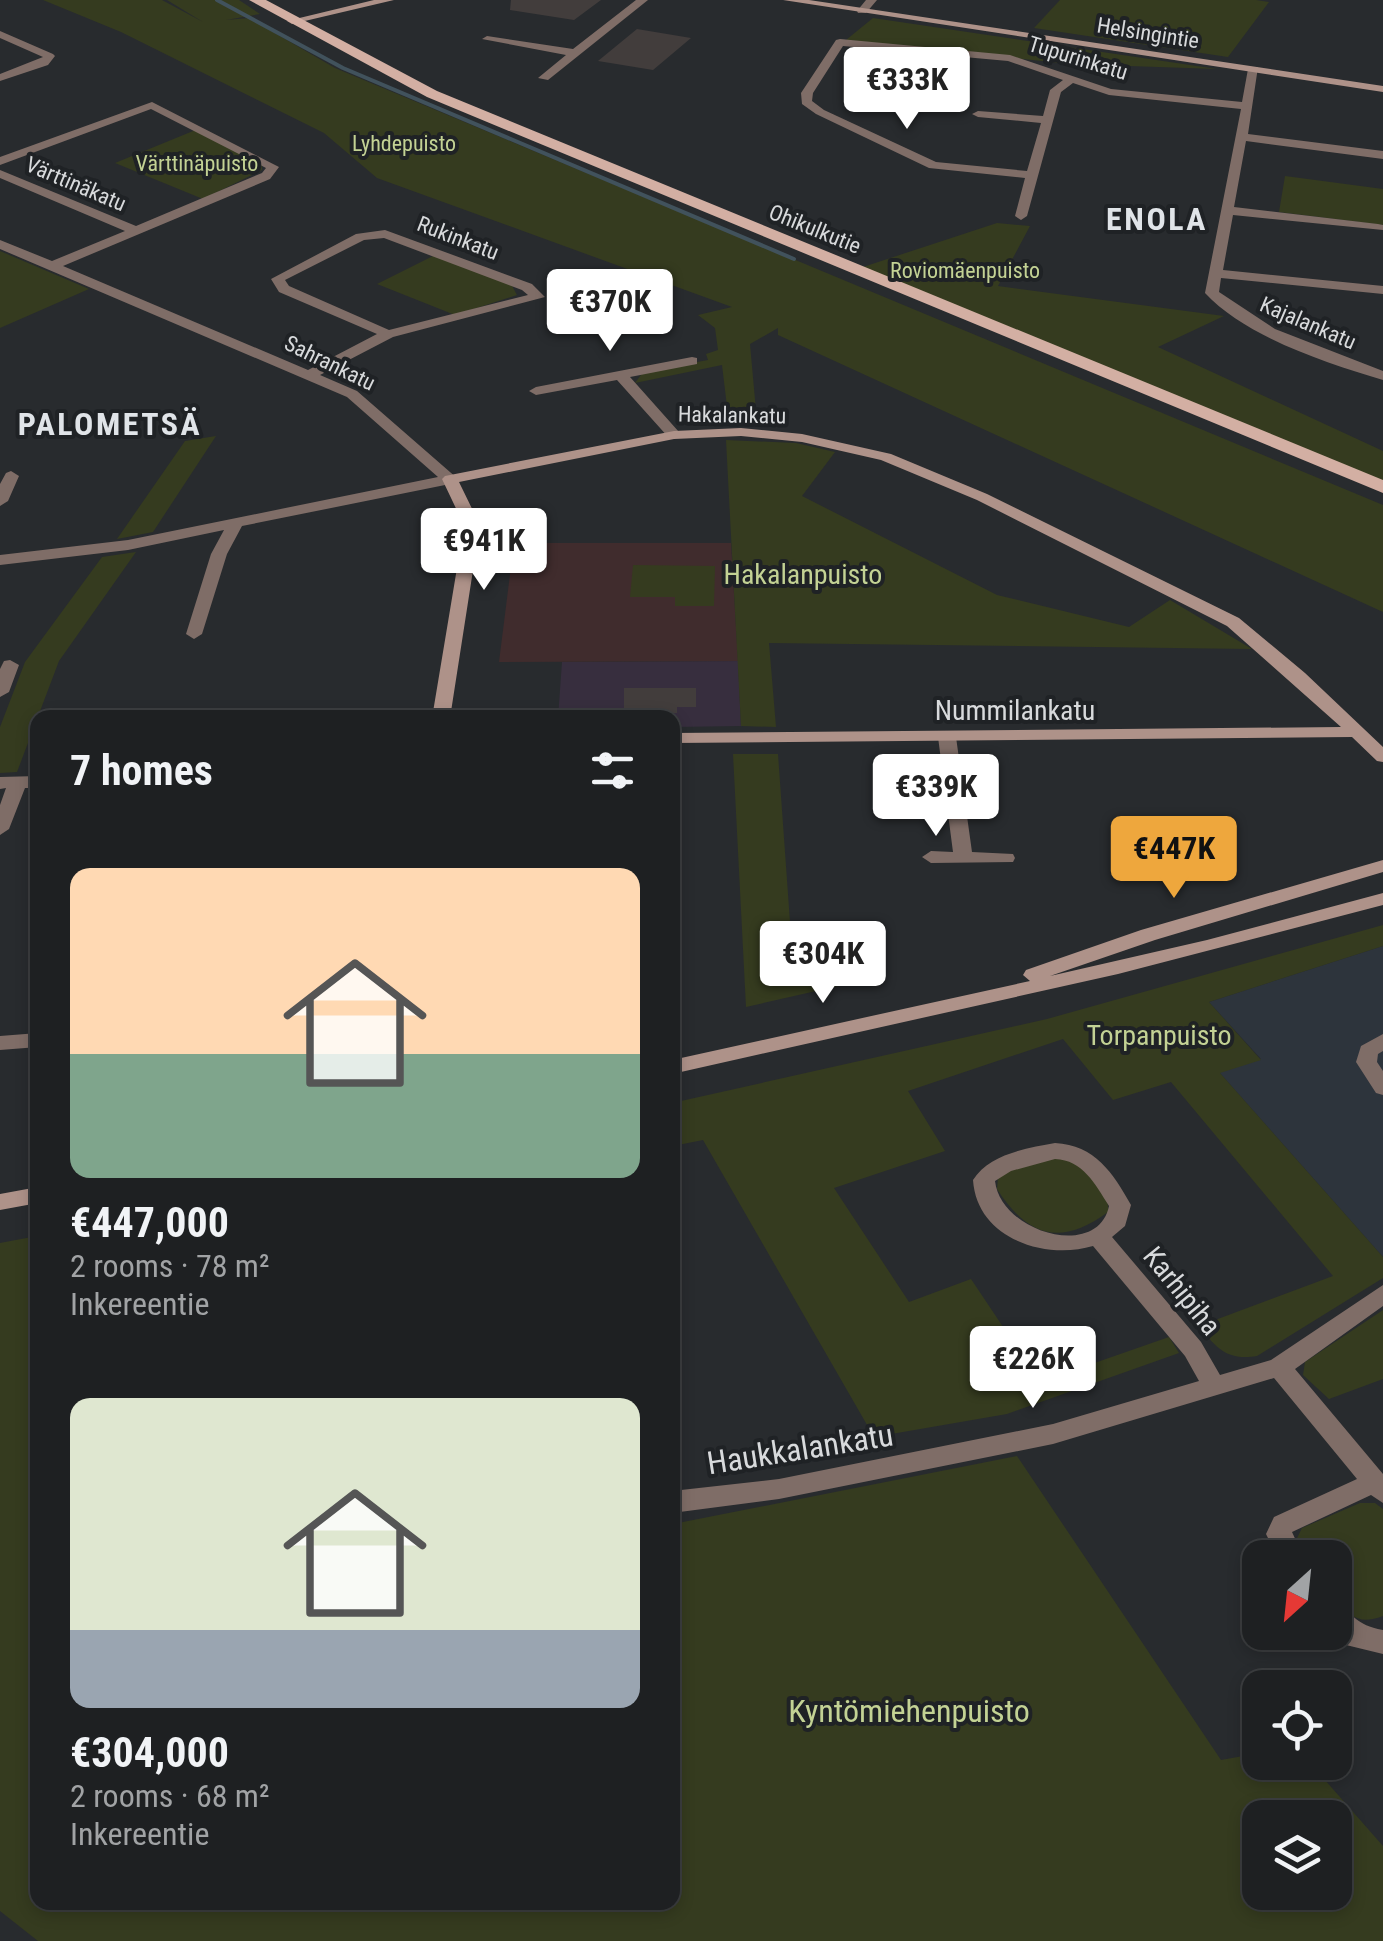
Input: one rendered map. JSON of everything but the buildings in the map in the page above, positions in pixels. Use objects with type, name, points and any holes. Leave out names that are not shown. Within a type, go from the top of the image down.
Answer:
[{"type":"main road","points":[[256,0],[292,21]]},
{"type":"main road","name":"Ohikulkutie","points":[[292,21],[432,94],[1383,487]]},
{"type":"street","points":[[292,21],[388,0]]},
{"type":"street","points":[[544,78],[643,0]]},
{"type":"street","name":"Helsingintie","points":[[788,0],[1383,89]]},
{"type":"street","points":[[862,11],[872,0]]},
{"type":"street","points":[[0,34],[49,56],[44,63],[0,78]]},
{"type":"street","points":[[487,39],[574,53]]},
{"type":"street","name":"Tupurinkatu","points":[[1033,175],[933,164],[820,112],[806,102],[807,93],[840,42],[1010,58],[1134,96],[1245,106]]},
{"type":"street","points":[[1254,69],[1214,274],[1383,290]]},
{"type":"street","points":[[1021,216],[1056,90],[1072,79]]},
{"type":"street","name":"Värttinäkatu","points":[[0,161],[138,106],[152,105],[272,167],[266,176],[52,266]]},
{"type":"street","points":[[978,114],[1048,120]]},
{"type":"street","points":[[1241,137],[1383,155]]},
{"type":"street","name":"Värttinäkatu","points":[[0,174],[136,231]]},
{"type":"street","points":[[1228,210],[1378,228]]},
{"type":"street","name":"Rukinkatu","points":[[309,374],[388,334],[538,297],[527,286],[385,234],[361,238],[278,279],[284,289],[388,334]]},
{"type":"street","name":"Sahrankatu","points":[[0,244],[309,374],[365,402],[450,479],[470,521],[470,538],[443,710]]},
{"type":"street","name":"Kajalankatu","points":[[1214,274],[1212,293],[1228,310],[1383,376]]},
{"type":"street","points":[[536,391],[692,361]]},
{"type":"street","points":[[620,374],[674,435]]},
{"type":"street","name":"Hakalankatu","points":[[0,560],[128,545],[674,435],[740,432],[802,438],[886,457],[935,475],[1232,622],[1383,757]]},
{"type":"street","points":[[0,501],[11,476]]},
{"type":"street","points":[[194,634],[219,554],[235,524]]},
{"type":"street","points":[[0,692],[10,665]]},
{"type":"street","name":"Nummilankatu","points":[[680,738],[1357,732]]},
{"type":"street","points":[[946,737],[964,858]]},
{"type":"street","points":[[0,829],[8,784]]},
{"type":"street","points":[[931,857],[1006,858]]},
{"type":"street","points":[[985,994],[1148,935],[1383,866]]},
{"type":"street","points":[[680,1064],[985,994],[1158,960],[1383,900]]},
{"type":"street","points":[[0,1043],[30,1041]]},
{"type":"street","points":[[1383,1041],[1368,1051],[1366,1062],[1383,1088]]},
{"type":"street","points":[[1077,1151],[1089,1160],[1120,1205],[1116,1220],[1098,1236],[1059,1244],[1024,1237],[996,1210],[985,1193],[984,1180],[992,1169],[1042,1152],[1077,1151]]},
{"type":"street","points":[[0,1202],[30,1196]]},
{"type":"street","name":"Karhipiha","points":[[1098,1236],[1194,1349],[1214,1386]]},
{"type":"street","name":"Haukkalankatu","points":[[680,1501],[779,1489],[1034,1438],[1279,1367],[1383,1294]]},
{"type":"street","points":[[1279,1367],[1379,1487],[1283,1525],[1279,1534],[1282,1540]]},
{"type":"street","points":[[1352,1634],[1383,1642]]},
{"type":"shaded area","points":[[514,543],[731,543],[738,661],[499,662]]},
{"type":"shaded area","points":[[738,661],[741,726],[680,727],[680,710],[559,710],[562,662]]},
{"type":"shaded area","points":[[1383,946],[1383,1257],[1219,1072],[1261,1059],[1209,1002]]},
{"type":"green space","name":"Lyhdepuisto","points":[[43,0],[162,0],[203,22],[167,0],[239,0],[260,14],[226,20],[249,18],[335,68],[1383,505],[1383,612],[778,335],[778,328],[750,344],[757,422],[729,423],[722,365],[635,383],[643,372],[708,360],[706,354],[718,350],[715,328],[698,315],[732,307],[377,178],[324,133],[121,32]]},
{"type":"green space","points":[[1060,0],[1269,2],[1228,57],[1034,28]]},
{"type":"green space","points":[[873,18],[1217,69],[1070,64],[846,40]]},
{"type":"green space","name":"Värttinäpuisto","points":[[198,129],[262,165],[262,170],[203,199],[115,163]]},
{"type":"green space","points":[[1285,176],[1383,189],[1383,225],[1279,212]]},
{"type":"green space","name":"Roviomäenpuisto","points":[[997,223],[1030,226],[998,286],[1224,316],[1158,347],[1383,451],[1383,481],[863,267]]},
{"type":"green space","points":[[0,251],[89,289],[0,328]]},
{"type":"green space","points":[[437,254],[510,282],[517,295],[455,315],[377,284]]},
{"type":"green space","points":[[216,436],[153,532],[117,539],[185,441]]},
{"type":"green space","name":"Hakalanpuisto","points":[[726,440],[796,443],[835,452],[802,496],[997,595],[1129,627],[1170,600],[1252,649],[769,643],[776,727],[741,726]]},
{"type":"green space","points":[[136,552],[59,661],[40,710],[30,710],[30,738],[17,772],[0,773],[0,727],[25,662],[102,557]]},
{"type":"green space","points":[[633,565],[715,566],[714,606],[675,606],[675,597],[630,597]]},
{"type":"green space","points":[[733,754],[778,754],[791,936],[847,984],[746,1007]]},
{"type":"green space","name":"Torpanpuisto","points":[[1383,925],[1383,946],[1209,1002],[1261,1060],[1220,1073],[1383,1257],[1383,1278],[1257,1356],[1238,1357],[1223,1351],[1199,1326],[1333,1276],[1171,1082],[1113,1100],[1063,1039],[908,1091],[945,1151],[834,1188],[909,1302],[971,1279],[1040,1382],[1169,1337],[1179,1353],[1007,1414],[874,1437],[703,1140],[680,1145],[680,1101],[1047,1019]]},
{"type":"green space","points":[[1059,1156],[1076,1164],[1100,1185],[1108,1212],[1075,1230],[1046,1232],[1033,1227],[1009,1205],[997,1189],[998,1178],[1009,1169]]},
{"type":"green space","name":"Kyntömiehenpuisto","points":[[30,1237],[30,1910],[680,1910],[680,1523],[1017,1456],[1221,1760],[1242,1756],[1242,1780],[1325,1780],[1343,1800],[1242,1800],[1242,1910],[1352,1910],[1352,1811],[1383,1846],[1383,1941],[38,1941],[0,1911],[0,1243]]},
{"type":"green space","points":[[1383,1310],[1383,1379],[1329,1399],[1303,1375],[1305,1362]]},
{"type":"green space","points":[[1360,1503],[1375,1503],[1383,1509],[1383,1616],[1368,1620],[1352,1615],[1352,1540],[1296,1540],[1302,1528]]},
{"type":"waterway","points":[[217,0],[343,68],[794,259]]},
{"type":"district","name":"ENOLA","points":[[1157,219]]},
{"type":"district","name":"PALOMETSÄ","points":[[110,424]]}]
